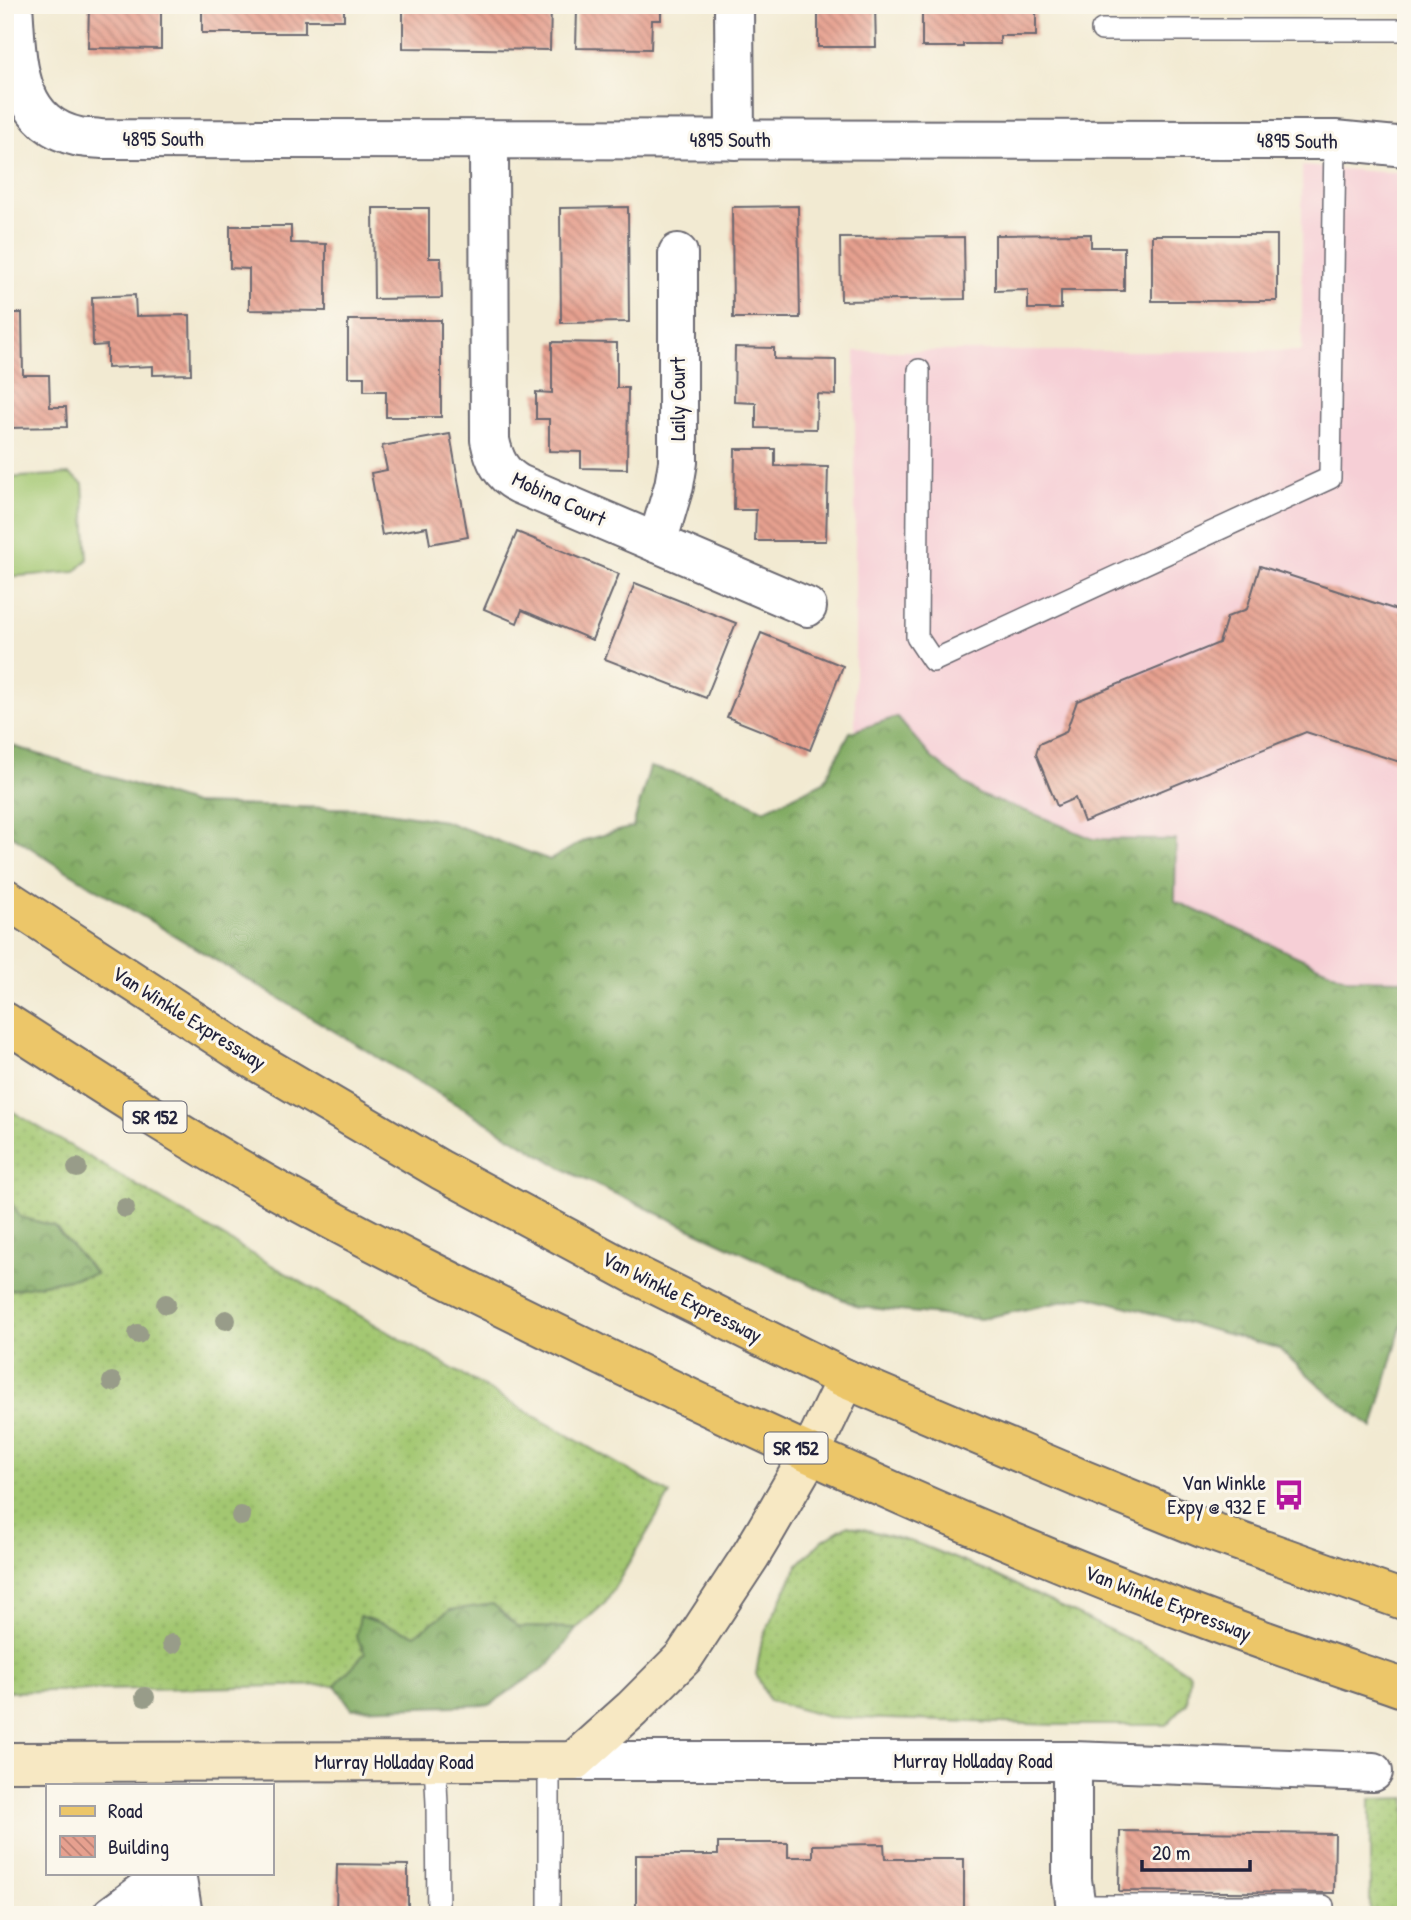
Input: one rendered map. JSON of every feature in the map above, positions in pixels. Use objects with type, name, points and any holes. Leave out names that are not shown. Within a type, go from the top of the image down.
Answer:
[{"type":"main road","name":"Van Winkle Expressway","points":[[5,898],[249,1057],[441,1170],[640,1277],[846,1379],[1084,1480],[1202,1528],[1406,1601]]},
{"type":"main road","name":"Van Winkle Expressway","points":[[5,1022],[275,1189],[444,1279],[810,1454],[1094,1576],[1213,1622],[1406,1689]]},
{"type":"main road","points":[[561,1762],[632,1709],[684,1657],[751,1555],[810,1454],[846,1379]]},
{"type":"main road","name":"Murray Holladay Road","points":[[5,1762],[173,1774],[435,1762],[561,1762]]},
{"type":"street","name":"4895 South","points":[[13,5],[20,82],[38,113],[56,128],[78,137],[1335,140],[1406,147]]},
{"type":"street","points":[[734,5],[735,140]]},
{"type":"street","name":"Mobina Court","points":[[489,140],[490,440],[494,458],[503,473],[519,484],[807,607]]},
{"type":"street","name":"Laily Court","points":[[657,543],[674,486],[678,462],[678,253]]},
{"type":"street","points":[[1072,1761],[1072,1880],[1077,1910]]},
{"type":"street","name":"Murray Holladay Road","points":[[561,1762],[1072,1761],[1373,1772]]},
{"type":"street","points":[[112,1915],[146,1890],[178,1889]]},
{"type":"lane","points":[[1102,30],[1406,30]]},
{"type":"lane","points":[[919,370],[917,637],[933,661],[1330,478],[1335,140]]},
{"type":"lane","points":[[435,1762],[438,1915]]},
{"type":"lane","points":[[550,1915],[561,1762]]},
{"type":"lane","points":[[1077,1910],[1323,1906]]},
{"type":"shaded area","points":[[1302,166],[1406,174],[1406,1035],[863,869],[855,722],[855,351],[1302,351]]},
{"type":"green space","points":[[70,474],[83,484],[88,559],[75,572],[5,577],[5,478]]},
{"type":"green space","points":[[897,717],[931,757],[980,795],[1093,839],[1176,840],[1175,901],[1347,979],[1406,980],[1406,1309],[1373,1428],[1278,1348],[1088,1296],[980,1319],[859,1307],[571,1173],[60,867],[5,831],[5,741],[16,747],[194,804],[369,809],[444,821],[550,860],[585,840],[633,827],[650,767],[711,783],[764,810],[824,782],[850,732]]},
{"type":"green space","points":[[5,1107],[242,1248],[670,1494],[606,1602],[577,1628],[518,1627],[450,1610],[415,1635],[360,1616],[366,1653],[335,1685],[5,1692],[5,1291],[96,1274],[54,1226],[20,1217],[5,1192]]},
{"type":"green space","points":[[5,1192],[20,1217],[54,1226],[96,1274],[5,1291]]},
{"type":"green space","points":[[848,1525],[916,1543],[989,1572],[1162,1655],[1190,1674],[1187,1703],[1166,1725],[1056,1725],[828,1717],[769,1701],[756,1674],[762,1639],[798,1564],[823,1540]]},
{"type":"green space","points":[[493,1604],[518,1627],[577,1628],[550,1664],[489,1705],[352,1709],[335,1685],[365,1653],[356,1637],[360,1616],[415,1635],[450,1610]]},
{"type":"green space","points":[[1406,1798],[1406,1915],[1370,1915],[1370,1799]]},
{"type":"building","points":[[89,5],[161,5],[161,49],[88,48]]},
{"type":"building","points":[[202,5],[344,5],[344,20],[305,20],[305,33],[202,33]]},
{"type":"building","points":[[403,5],[551,5],[550,50],[403,48]]},
{"type":"building","points":[[601,5],[661,5],[661,20],[652,20],[651,49],[576,48],[577,9],[601,9]]},
{"type":"building","points":[[818,5],[875,5],[876,47],[818,47]]},
{"type":"building","points":[[922,5],[1036,5],[1036,36],[1000,36],[1000,44],[922,47]]},
{"type":"building","points":[[798,206],[800,318],[733,318],[732,207]]},
{"type":"building","points":[[628,207],[629,322],[561,323],[560,208]]},
{"type":"building","points":[[373,208],[429,208],[429,258],[441,258],[442,298],[374,299]]},
{"type":"building","points":[[230,226],[291,226],[291,243],[326,244],[326,311],[249,310],[249,269],[230,268]]},
{"type":"building","points":[[1091,234],[1091,247],[1124,247],[1124,291],[1061,291],[1061,309],[1028,309],[1028,290],[995,291],[995,235]]},
{"type":"building","points":[[1152,235],[1277,235],[1277,301],[1152,301]]},
{"type":"building","points":[[964,237],[965,299],[841,301],[840,238]]},
{"type":"building","points":[[135,295],[136,316],[190,315],[191,374],[153,375],[153,366],[107,368],[107,345],[93,346],[92,297]]},
{"type":"building","points":[[5,313],[22,313],[23,375],[49,375],[50,407],[66,407],[67,427],[5,428]]},
{"type":"building","points":[[348,320],[441,320],[441,417],[386,417],[386,391],[364,391],[364,377],[348,377]]},
{"type":"building","points":[[552,342],[617,343],[617,388],[628,388],[627,469],[581,468],[581,452],[549,451],[549,419],[536,419],[536,392],[552,393]]},
{"type":"building","points":[[735,347],[774,348],[774,359],[836,360],[836,395],[817,394],[816,429],[756,428],[756,403],[734,402]]},
{"type":"building","points":[[450,434],[468,537],[430,544],[427,527],[382,535],[371,473],[387,470],[382,446]]},
{"type":"building","points":[[735,449],[775,449],[775,466],[828,467],[826,541],[755,541],[756,510],[734,510]]},
{"type":"building","points":[[517,532],[619,574],[592,640],[522,610],[517,623],[484,609]]},
{"type":"building","points":[[1260,566],[1406,613],[1406,764],[1306,732],[1084,822],[1075,798],[1057,806],[1036,754],[1039,744],[1066,732],[1077,701],[1219,643],[1227,617],[1247,609]]},
{"type":"building","points":[[635,583],[736,623],[706,698],[605,659]]},
{"type":"building","points":[[761,633],[843,666],[810,750],[727,717]]},
{"type":"building","points":[[1120,1831],[1335,1834],[1334,1893],[1119,1891]]},
{"type":"building","points":[[718,1843],[788,1843],[788,1857],[813,1857],[813,1845],[884,1844],[885,1859],[964,1859],[964,1915],[636,1915],[636,1855],[718,1855]]},
{"type":"building","points":[[337,1864],[408,1865],[408,1915],[336,1915]]},
{"type":"place","name":"Van Winkle Expy @ 932 E","points":[[1289,1495]]}]
